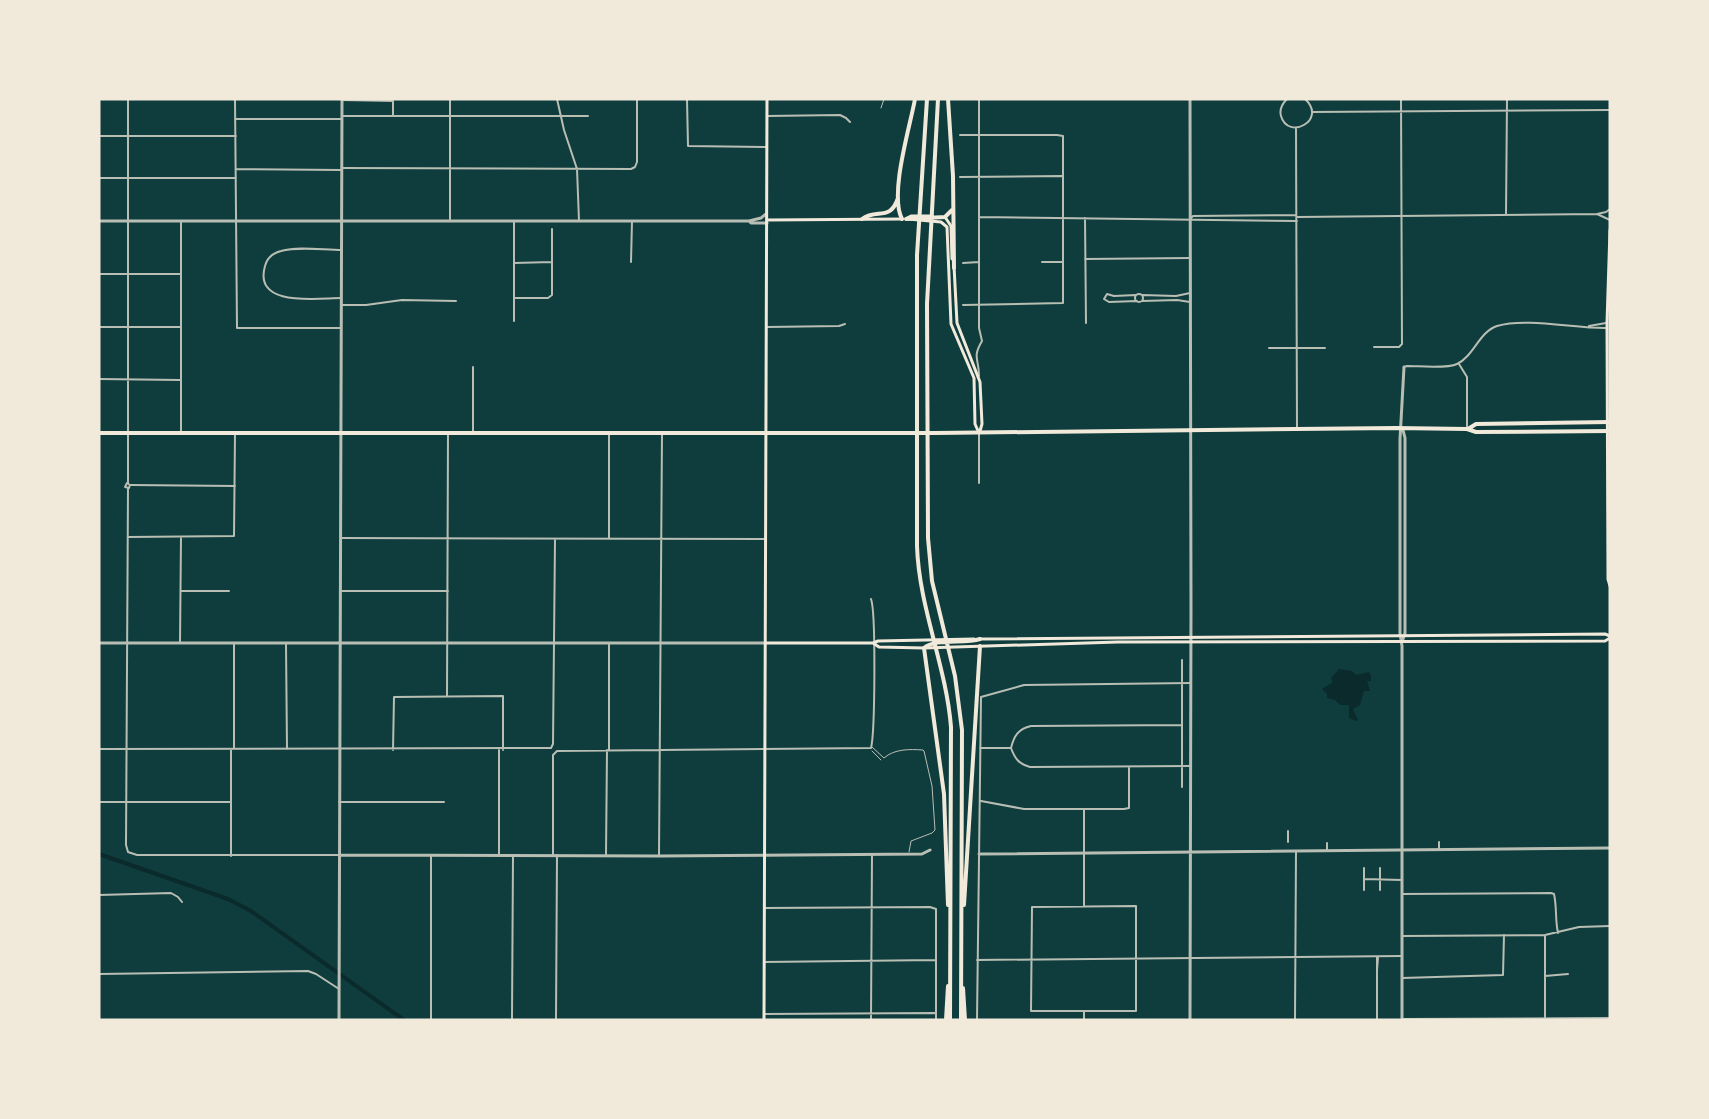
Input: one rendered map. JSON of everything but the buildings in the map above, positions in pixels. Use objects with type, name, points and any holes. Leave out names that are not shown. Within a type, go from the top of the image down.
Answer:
[{"type":"main road","points":[[764,1020],[767,99]]},
{"type":"main road","points":[[904,219],[899,213],[898,197],[902,155],[915,99]]},
{"type":"main road","points":[[927,99],[917,255],[918,559],[922,591],[945,681],[952,740],[948,1020]]},
{"type":"main road","points":[[938,99],[927,304],[928,538],[934,588],[955,676],[962,730],[963,1020]]},
{"type":"main road","points":[[948,99],[954,268]]},
{"type":"main road","points":[[862,219],[867,215],[885,214],[890,211],[898,197]]},
{"type":"main road","points":[[767,222],[937,218],[945,217],[953,207]]},
{"type":"main road","points":[[945,217],[951,226],[957,323],[979,377],[982,424],[979,433]]},
{"type":"main road","points":[[937,218],[948,230],[951,324],[974,378],[975,424],[979,433]]},
{"type":"main road","points":[[1610,230],[1606,549],[1610,586]]},
{"type":"main road","points":[[1467,429],[1476,424],[1609,422]]},
{"type":"main road","points":[[99,433],[979,433],[1402,428],[1467,429],[1476,432],[1609,431]]},
{"type":"main road","points":[[1607,530],[1610,524]]},
{"type":"main road","points":[[1606,549],[1610,534]]},
{"type":"main road","points":[[873,643],[879,647],[970,642],[980,639],[1139,640],[1605,634],[1610,637],[1605,641],[1332,643],[1191,643],[1139,640]]},
{"type":"main road","points":[[1544,635],[1544,641]]},
{"type":"main road","points":[[1332,637],[1332,643]]},
{"type":"main road","points":[[962,924],[966,891],[980,639]]},
{"type":"main road","points":[[951,643],[980,646],[1090,640]]},
{"type":"main road","points":[[766,643],[873,643],[878,641],[926,645]]},
{"type":"main road","points":[[926,645],[944,794],[950,923]]},
{"type":"street","points":[[128,99],[129,486],[126,845],[130,853],[231,856],[765,856],[922,854],[930,850]]},
{"type":"street","points":[[236,99],[237,328],[341,328]]},
{"type":"street","points":[[450,99],[450,220]]},
{"type":"street","points":[[557,99],[576,169],[579,221]]},
{"type":"street","points":[[236,169],[631,169],[635,166],[637,99]]},
{"type":"street","points":[[687,99],[688,146],[767,147]]},
{"type":"street","points":[[979,99],[981,344],[975,353],[979,377]]},
{"type":"street","points":[[1190,99],[1190,1020]]},
{"type":"street","points":[[1287,99],[1282,105],[1281,115],[1286,124],[1296,128],[1305,125],[1311,117],[1311,107],[1305,99]]},
{"type":"street","points":[[1374,347],[1401,346],[1401,99]]},
{"type":"street","points":[[1506,214],[1507,99]]},
{"type":"street","points":[[339,1020],[342,100],[393,100],[393,116]]},
{"type":"street","points":[[1312,112],[1610,110]]},
{"type":"street","points":[[767,116],[840,115],[850,122]]},
{"type":"street","points":[[236,119],[588,116]]},
{"type":"street","points":[[1296,128],[1297,429]]},
{"type":"street","points":[[960,135],[1063,136],[1063,303],[963,305]]},
{"type":"street","points":[[99,136],[236,136]]},
{"type":"street","points":[[960,177],[1063,176]]},
{"type":"street","points":[[99,178],[236,178]]},
{"type":"street","points":[[979,217],[1190,219],[1194,221],[1402,215],[1597,214],[1610,209]]},
{"type":"street","points":[[99,221],[749,221],[761,218],[767,213]]},
{"type":"street","points":[[1597,214],[1610,220]]},
{"type":"street","points":[[1190,219],[1194,216],[1297,217]]},
{"type":"street","points":[[1085,218],[1086,322]]},
{"type":"street","points":[[514,220],[514,321]]},
{"type":"street","points":[[181,221],[181,433]]},
{"type":"street","points":[[631,262],[632,221]]},
{"type":"street","points":[[749,221],[751,223],[767,222]]},
{"type":"street","points":[[514,298],[551,297],[552,229]]},
{"type":"street","points":[[342,250],[283,250],[270,257],[264,271],[267,286],[278,296],[342,298]]},
{"type":"street","points":[[1085,259],[1190,258]]},
{"type":"street","points":[[514,262],[552,262]]},
{"type":"street","points":[[963,262],[979,262]]},
{"type":"street","points":[[1042,262],[1064,262]]},
{"type":"street","points":[[99,274],[181,274]]},
{"type":"street","points":[[1190,293],[1176,296],[1107,294],[1104,299],[1107,302],[1171,300],[1190,302]]},
{"type":"street","points":[[1136,295],[1137,301]]},
{"type":"street","points":[[1142,295],[1142,301]]},
{"type":"street","points":[[342,305],[366,305],[402,300],[456,301]]},
{"type":"street","points":[[767,327],[845,324]]},
{"type":"street","points":[[1609,325],[1498,325],[1490,329],[1459,364],[1404,368],[1400,467],[1402,1020],[1610,1018]]},
{"type":"street","points":[[99,327],[182,327]]},
{"type":"street","points":[[974,336],[980,331]]},
{"type":"street","points":[[1269,348],[1325,348]]},
{"type":"street","points":[[1459,364],[1467,377],[1467,429]]},
{"type":"street","points":[[473,433],[474,367]]},
{"type":"street","points":[[99,379],[182,380]]},
{"type":"street","points":[[1402,428],[1405,438],[1402,527]]},
{"type":"street","points":[[128,537],[234,536],[235,433]]},
{"type":"street","points":[[447,696],[448,433]]},
{"type":"street","points":[[609,433],[609,538]]},
{"type":"street","points":[[659,856],[662,433]]},
{"type":"street","points":[[979,433],[980,483]]},
{"type":"street","points":[[1400,467],[1405,467]]},
{"type":"street","points":[[129,486],[234,486]]},
{"type":"street","points":[[180,644],[181,537]]},
{"type":"street","points":[[341,538],[766,539]]},
{"type":"street","points":[[99,749],[549,749],[553,744],[555,539]]},
{"type":"street","points":[[180,591],[228,591]]},
{"type":"street","points":[[341,591],[447,591]]},
{"type":"street","points":[[556,1020],[553,755],[555,752],[560,750],[871,748],[873,605],[870,599]]},
{"type":"street","points":[[99,644],[766,643]]},
{"type":"street","points":[[231,856],[234,644]]},
{"type":"street","points":[[286,644],[287,749]]},
{"type":"street","points":[[606,855],[609,644]]},
{"type":"street","points":[[1182,660],[1182,787]]},
{"type":"street","points":[[977,1020],[981,696],[1024,685],[1191,683]]},
{"type":"street","points":[[393,750],[393,697],[503,696],[499,855]]},
{"type":"street","points":[[1182,725],[1031,726],[1025,727],[1016,734],[1011,748],[1016,760],[1030,767],[1190,766]]},
{"type":"street","points":[[980,748],[1011,748]]},
{"type":"street","points":[[980,801],[1024,809],[1129,808],[1129,767]]},
{"type":"street","points":[[99,802],[231,802]]},
{"type":"street","points":[[339,802],[444,802]]},
{"type":"street","points":[[1084,809],[1084,906]]},
{"type":"street","points":[[1288,831],[1288,842]]},
{"type":"street","points":[[1438,842],[1439,850]]},
{"type":"street","points":[[1327,843],[1328,851]]},
{"type":"street","points":[[979,854],[1610,849]]},
{"type":"street","points":[[1295,1020],[1296,851]]},
{"type":"street","points":[[431,855],[431,1020]]},
{"type":"street","points":[[512,1020],[513,855]]},
{"type":"street","points":[[871,1020],[872,855]]},
{"type":"street","points":[[1364,868],[1364,890]]},
{"type":"street","points":[[1380,868],[1380,890]]},
{"type":"street","points":[[1364,879],[1402,880]]},
{"type":"street","points":[[99,895],[171,893],[182,902]]},
{"type":"street","points":[[1402,894],[1554,894],[1558,933]]},
{"type":"street","points":[[1084,906],[1137,906],[1136,1011],[1031,1011],[1032,907],[1084,906]]},
{"type":"street","points":[[765,908],[930,907],[936,909],[936,1020]]},
{"type":"street","points":[[1402,936],[1545,935],[1579,927],[1610,926]]},
{"type":"street","points":[[1402,978],[1503,975],[1504,935]]},
{"type":"street","points":[[1545,935],[1545,1018]]},
{"type":"street","points":[[977,960],[1402,956]]},
{"type":"street","points":[[1377,957],[1379,964],[1377,1020]]},
{"type":"street","points":[[764,962],[936,960]]},
{"type":"street","points":[[99,974],[308,971],[339,989]]},
{"type":"street","points":[[1545,976],[1568,974]]},
{"type":"street","points":[[1084,1012],[1084,1020]]},
{"type":"street","points":[[764,1014],[936,1013]]},
{"type":"lane","points":[[881,108],[884,99]]},
{"type":"lane","points":[[871,748],[884,758],[894,751],[913,749],[924,752],[932,786],[935,830],[910,841],[909,854]]},
{"type":"lane","points":[[871,748],[881,760]]},
{"type":"water","points":[[1339,669],[1352,671],[1356,675],[1369,672],[1371,676],[1371,681],[1367,681],[1370,691],[1364,691],[1360,705],[1353,709],[1357,721],[1349,718],[1349,705],[1340,705],[1335,700],[1327,698],[1327,694],[1322,689],[1333,682],[1331,678]]},
{"type":"waterway","points":[[99,854],[228,899],[251,911],[404,1020]]}]
